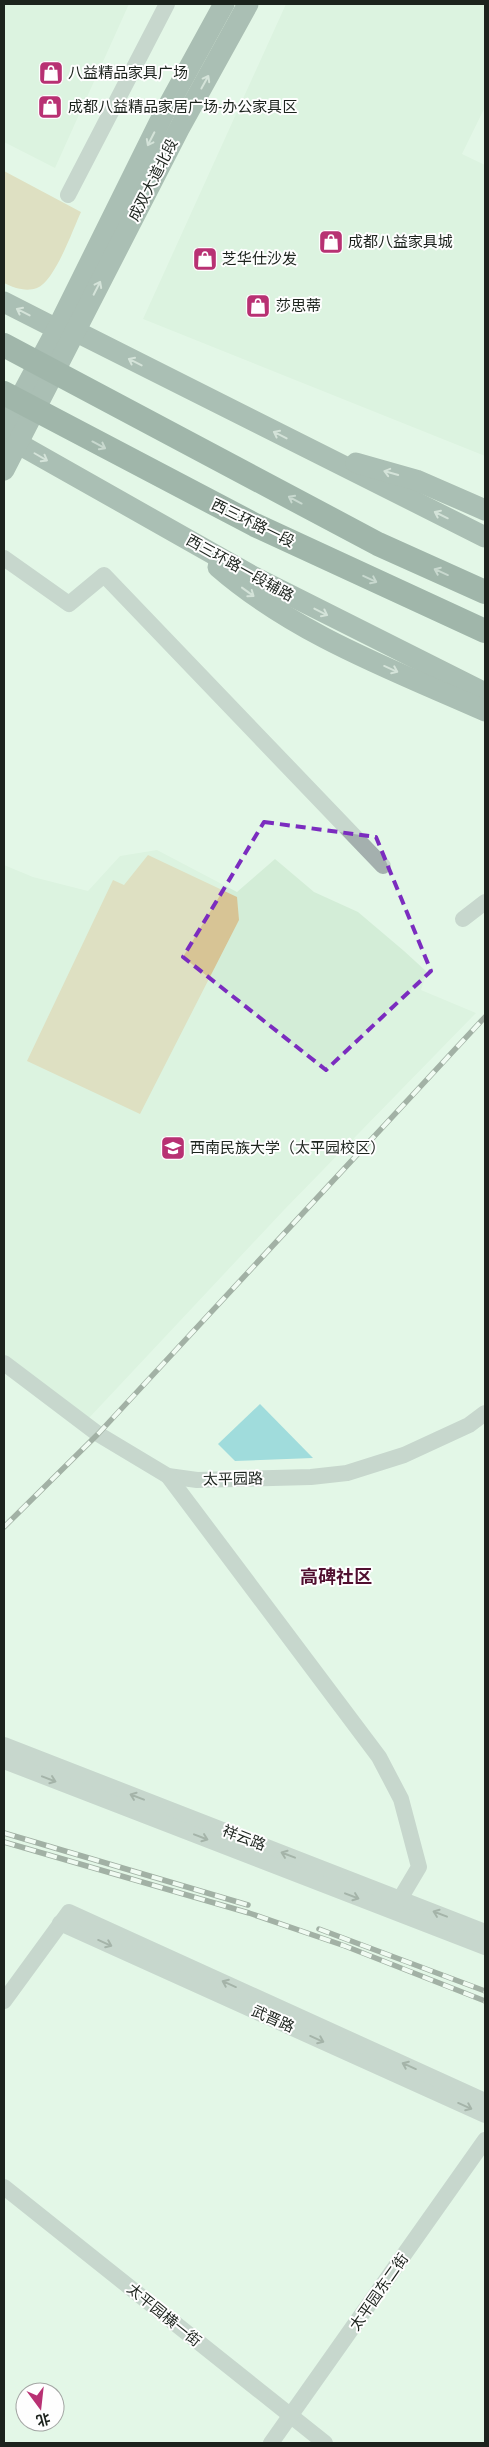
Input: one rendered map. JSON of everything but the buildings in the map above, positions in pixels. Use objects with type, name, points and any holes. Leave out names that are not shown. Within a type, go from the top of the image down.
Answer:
[{"type":"highway","points":[[4,345],[378,544],[485,592]]},
{"type":"highway","name":"西三环路一段","points":[[4,393],[255,525],[485,631]]},
{"type":"main road","name":"成双大道北段","points":[[66,330],[162,117],[224,4]]},
{"type":"main road","name":"成双大道北段","points":[[66,330],[248,4]]},
{"type":"main road","points":[[4,302],[66,330],[485,537]]},
{"type":"main road","points":[[4,470],[7,431],[66,330]]},
{"type":"main road","name":"西三环路一段辅路","points":[[7,431],[184,538],[325,614],[480,691]]},
{"type":"main road","points":[[312,451],[416,480],[485,510]]},
{"type":"main road","points":[[184,538],[248,593],[329,642],[485,711]]},
{"type":"street","points":[[68,195],[167,4]]},
{"type":"street","points":[[4,558],[69,604],[104,575],[384,866]]},
{"type":"street","points":[[463,919],[485,902]]},
{"type":"street","name":"太平园路","points":[[4,1363],[98,1434],[168,1476],[198,1480],[311,1477],[347,1473],[404,1455],[469,1424],[485,1413]]},
{"type":"street","points":[[168,1476],[379,1758],[401,1799],[419,1868],[400,1899]]},
{"type":"street","name":"祥云路","points":[[4,1745],[485,1932]]},
{"type":"street","name":"祥云路","points":[[4,1761],[485,1947]]},
{"type":"street","points":[[4,2001],[65,1917]]},
{"type":"street","name":"武晋路","points":[[65,1917],[485,2101]]},
{"type":"street","name":"武晋路","points":[[65,1917],[485,2115]]},
{"type":"street","name":"太平园东二街","points":[[271,2443],[485,2140]]},
{"type":"street","name":"太平园横一街","points":[[4,2187],[325,2443]]},
{"type":"highlighted area","points":[[264,822],[376,837],[431,971],[326,1070],[183,957]]},
{"type":"shaded area","name":"八益精品家具广场","points":[[4,4],[129,4],[55,168],[4,142]]},
{"type":"shaded area","name":"成都八益家具城","points":[[286,4],[485,4],[485,107],[462,154],[485,165],[485,456],[143,319]]},
{"type":"shaded area","points":[[4,171],[81,212],[57,265],[50,276],[37,288],[29,290],[4,283]]},
{"type":"shaded area","name":"西南民族大学（太平园校区）","points":[[157,850],[237,892],[275,859],[314,892],[358,912],[404,951],[427,972],[421,990],[476,1013],[284,1210],[89,1418],[4,1356],[4,865],[33,877],[88,891],[120,856]]},
{"type":"shaded area","points":[[148,855],[237,897],[239,920],[140,1114],[27,1061],[113,880],[124,885]]},
{"type":"water","points":[[260,1404],[313,1458],[235,1461],[218,1444]]},
{"type":"railway","points":[[4,1527],[98,1434],[485,1017]]},
{"type":"railway","points":[[4,1833],[248,1905]]},
{"type":"railway","points":[[4,1842],[249,1913],[345,1946],[485,2001]]},
{"type":"railway","points":[[319,1929],[485,1991]]},
{"type":"place","name":"八益精品家具广场","points":[[51,73]]},
{"type":"place","name":"成都八益精品家居广场-办公家具区","points":[[50,107]]},
{"type":"place","name":"成都八益家具城","points":[[331,242]]},
{"type":"place","name":"芝华仕沙发","points":[[205,259]]},
{"type":"place","name":"莎思蒂","points":[[258,306]]},
{"type":"place","name":"西南民族大学（太平园校区）","points":[[173,1148]]},
{"type":"district","name":"高碑社区","points":[[336,1577]]}]
